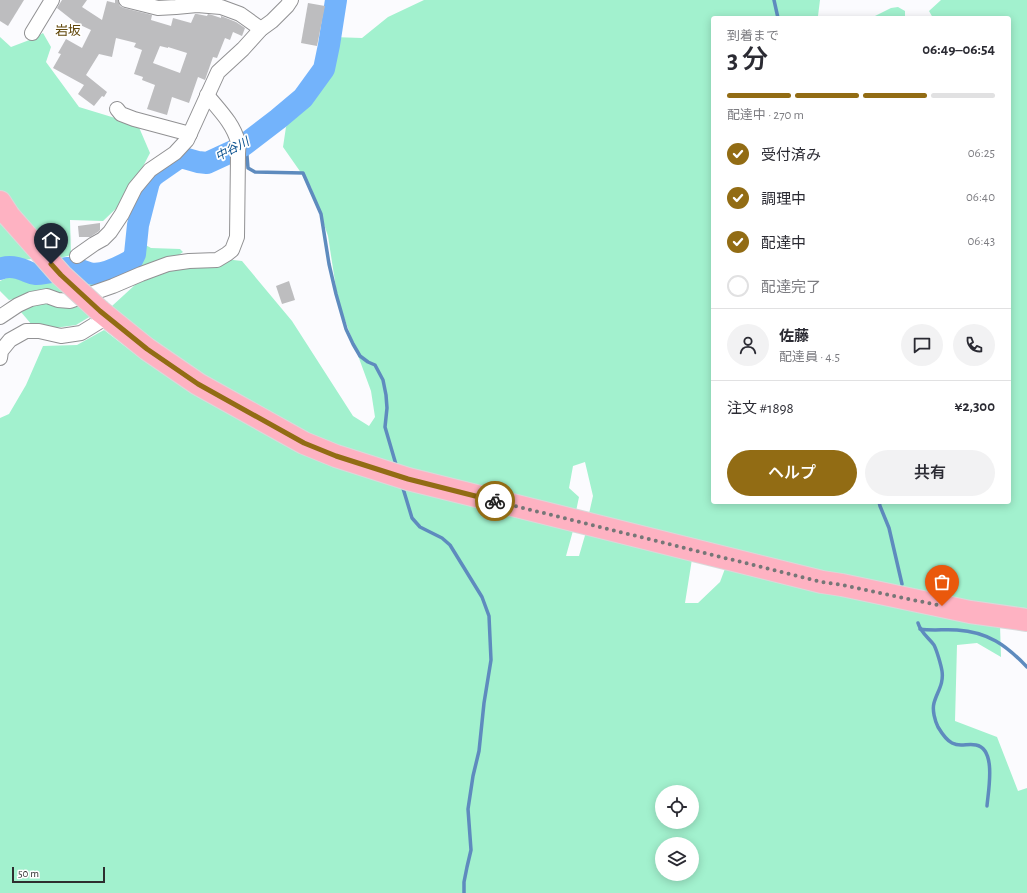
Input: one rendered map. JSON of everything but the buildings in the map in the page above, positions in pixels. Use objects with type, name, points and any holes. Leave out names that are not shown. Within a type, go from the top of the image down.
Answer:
[{"type":"main road","points":[[4,209],[61,275],[103,314],[147,349],[198,384],[304,443],[336,456],[408,479],[822,582],[970,612],[1027,620]]},
{"type":"street","points":[[32,33],[52,0]]},
{"type":"street","points":[[126,0],[158,8],[197,4],[221,7],[240,14],[261,29]]},
{"type":"street","points":[[77,256],[103,239],[110,232],[122,214],[135,188],[150,170],[175,153],[187,140],[218,72],[243,49],[261,29],[272,22],[291,0]]},
{"type":"street","points":[[0,317],[31,298],[47,296],[58,300],[70,301],[168,264],[189,261],[217,260],[232,250],[237,237],[238,148],[233,129],[226,117],[207,95]]},
{"type":"street","points":[[117,109],[121,114],[134,119],[190,134]]},
{"type":"street","points":[[0,358],[1,351],[10,340],[26,331],[39,331],[61,336],[81,333],[103,314]]},
{"type":"green space","points":[[424,0],[820,0],[818,16],[711,16],[711,504],[1011,504],[1011,16],[932,16],[929,11],[941,0],[1027,0],[1027,608],[1003,607],[1000,625],[1001,657],[977,643],[957,645],[955,721],[997,737],[1018,791],[1027,788],[1027,893],[0,893],[0,418],[9,414],[26,385],[43,346],[77,345],[104,330],[144,361],[129,331],[112,306],[136,284],[180,267],[225,259],[242,261],[292,321],[353,416],[369,426],[375,417],[371,391],[338,301],[328,236],[311,187],[283,147],[286,127],[302,95],[311,81],[317,56],[332,37],[362,38],[388,17]],"holes":[[[585,462],[593,496],[588,518],[726,566],[720,582],[698,603],[685,603],[692,559],[586,532],[579,556],[566,556],[574,527],[579,497],[569,488],[573,466]]]},
{"type":"green space","points":[[898,7],[905,11],[905,16],[875,16],[891,8]]},
{"type":"green space","points":[[43,33],[51,47],[46,62],[79,107],[138,125],[150,153],[126,199],[103,221],[70,220],[71,255],[57,259],[0,197],[0,37],[11,47]]},
{"type":"green space","points":[[0,222],[32,259],[0,263]]},
{"type":"green space","points":[[140,242],[151,248],[180,249],[183,252],[173,259],[149,267],[138,267],[92,290],[74,274],[110,266],[130,258]]},
{"type":"green space","points":[[20,272],[31,276],[49,278],[69,298],[40,293],[9,300],[0,291],[0,281]]},
{"type":"green space","points":[[41,301],[75,303],[91,316],[76,325],[48,329],[32,325],[21,312],[26,304]]},
{"type":"waterway","name":"中谷川","points":[[0,269],[13,267],[33,274],[39,274],[71,268],[89,273],[100,274],[132,260],[135,254],[138,225],[149,182],[152,177],[180,157],[207,163],[233,151],[244,145],[303,98],[324,69],[336,0]]},
{"type":"waterway","points":[[774,0],[778,16]]},
{"type":"waterway","points":[[246,144],[248,168],[255,172],[303,173],[321,214],[329,264],[346,329],[360,356],[375,365],[383,380],[387,408],[385,427],[397,468]]},
{"type":"waterway","points":[[402,485],[412,518],[420,527],[442,538],[450,545],[482,597],[489,616],[491,660],[484,703],[479,751],[473,776],[468,809],[471,850],[464,882],[464,893]]},
{"type":"waterway","points":[[880,504],[889,528],[902,584]]},
{"type":"waterway","points":[[918,623],[923,632],[934,645],[942,671],[941,684],[933,706],[934,715],[939,729],[952,743],[960,745],[976,745],[983,748],[987,754],[990,772],[987,806]]},
{"type":"waterway","points":[[920,629],[968,631],[987,637],[1004,646],[1027,667]]},
{"type":"way so far","points":[[495,501],[822,582],[942,606]]},
{"type":"district","name":"岩坂","points":[[68,31]]},
{"type":"route","points":[[51,264],[100,311],[147,349],[198,384],[304,443],[336,456],[408,479],[495,501]]}]
